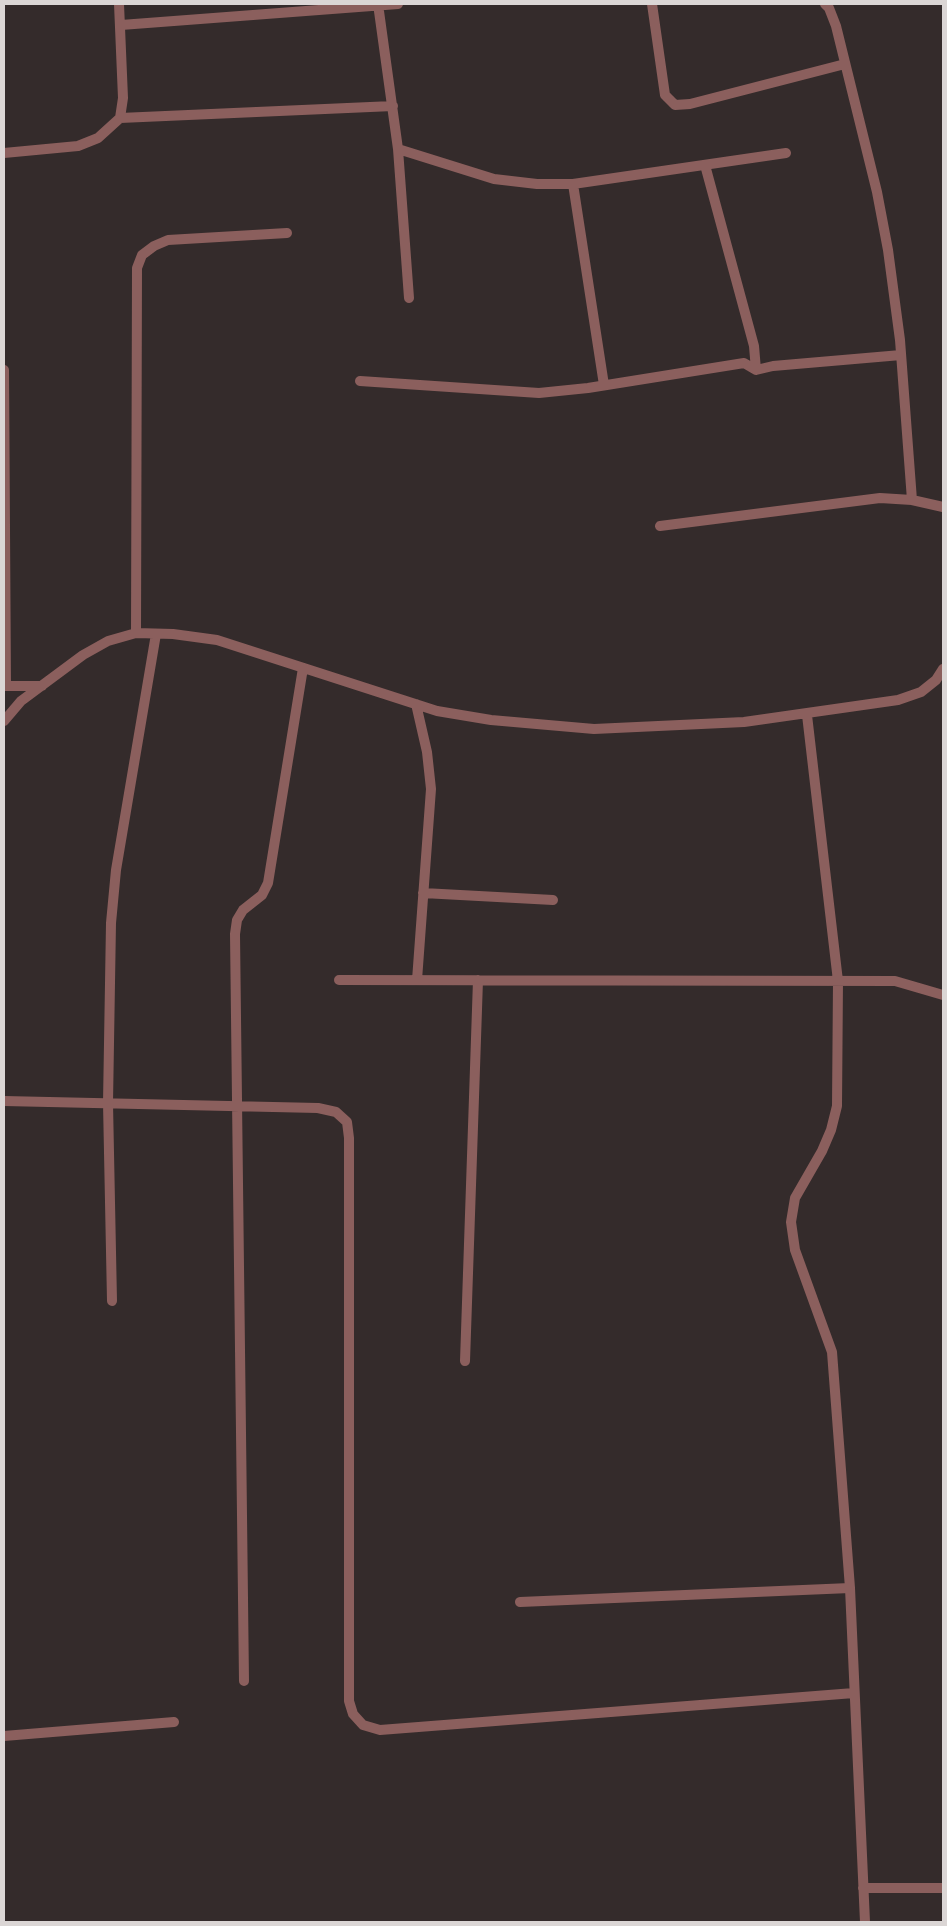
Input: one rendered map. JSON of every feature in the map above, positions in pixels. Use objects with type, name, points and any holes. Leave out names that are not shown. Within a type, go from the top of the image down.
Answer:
[{"type":"street","points":[[4,154],[78,146],[98,138],[120,118],[123,98],[119,4]]},
{"type":"street","points":[[121,25],[398,4]]},
{"type":"street","points":[[652,4],[665,96],[675,105],[690,104],[845,64]]},
{"type":"street","points":[[825,4],[830,8],[836,26],[877,192],[888,250],[901,355],[912,500]]},
{"type":"street","points":[[379,5],[398,149],[409,298]]},
{"type":"street","points":[[120,118],[392,106]]},
{"type":"street","points":[[398,149],[494,179],[537,184],[573,184],[786,153]]},
{"type":"street","points":[[705,165],[754,346],[756,370]]},
{"type":"street","points":[[573,184],[604,386]]},
{"type":"street","points":[[136,633],[137,268],[142,255],[154,246],[168,240],[287,233]]},
{"type":"street","points":[[360,381],[539,393],[604,386],[744,363],[756,370],[773,366],[901,355]]},
{"type":"street","points":[[4,370],[5,686],[42,686]]},
{"type":"street","points":[[660,526],[880,498],[912,500],[943,507]]},
{"type":"street","points":[[4,721],[21,701],[83,655],[108,640],[136,633],[173,634],[217,640],[437,711],[491,720],[594,729],[675,727],[808,715],[898,700],[920,692],[936,680],[943,668]]},
{"type":"street","points":[[112,1301],[108,1103],[111,923],[116,870],[156,634]]},
{"type":"street","points":[[244,1681],[236,927],[243,910],[262,895],[268,883],[302,668]]},
{"type":"street","points":[[416,704],[427,752],[430,789],[417,980]]},
{"type":"street","points":[[808,715],[838,981],[837,1106],[822,1151],[795,1198],[791,1222],[795,1250],[832,1352],[850,1588],[865,1922]]},
{"type":"street","points":[[423,893],[554,900]]},
{"type":"street","points":[[339,980],[895,981],[943,995]]},
{"type":"street","points":[[465,1361],[478,980]]},
{"type":"street","points":[[4,1101],[318,1108],[336,1112],[346,1122],[349,1138],[349,1701],[353,1714],[363,1725],[380,1730],[854,1693]]},
{"type":"street","points":[[520,1602],[850,1588]]},
{"type":"street","points":[[4,1736],[174,1722]]},
{"type":"street","points":[[863,1888],[943,1888]]}]
